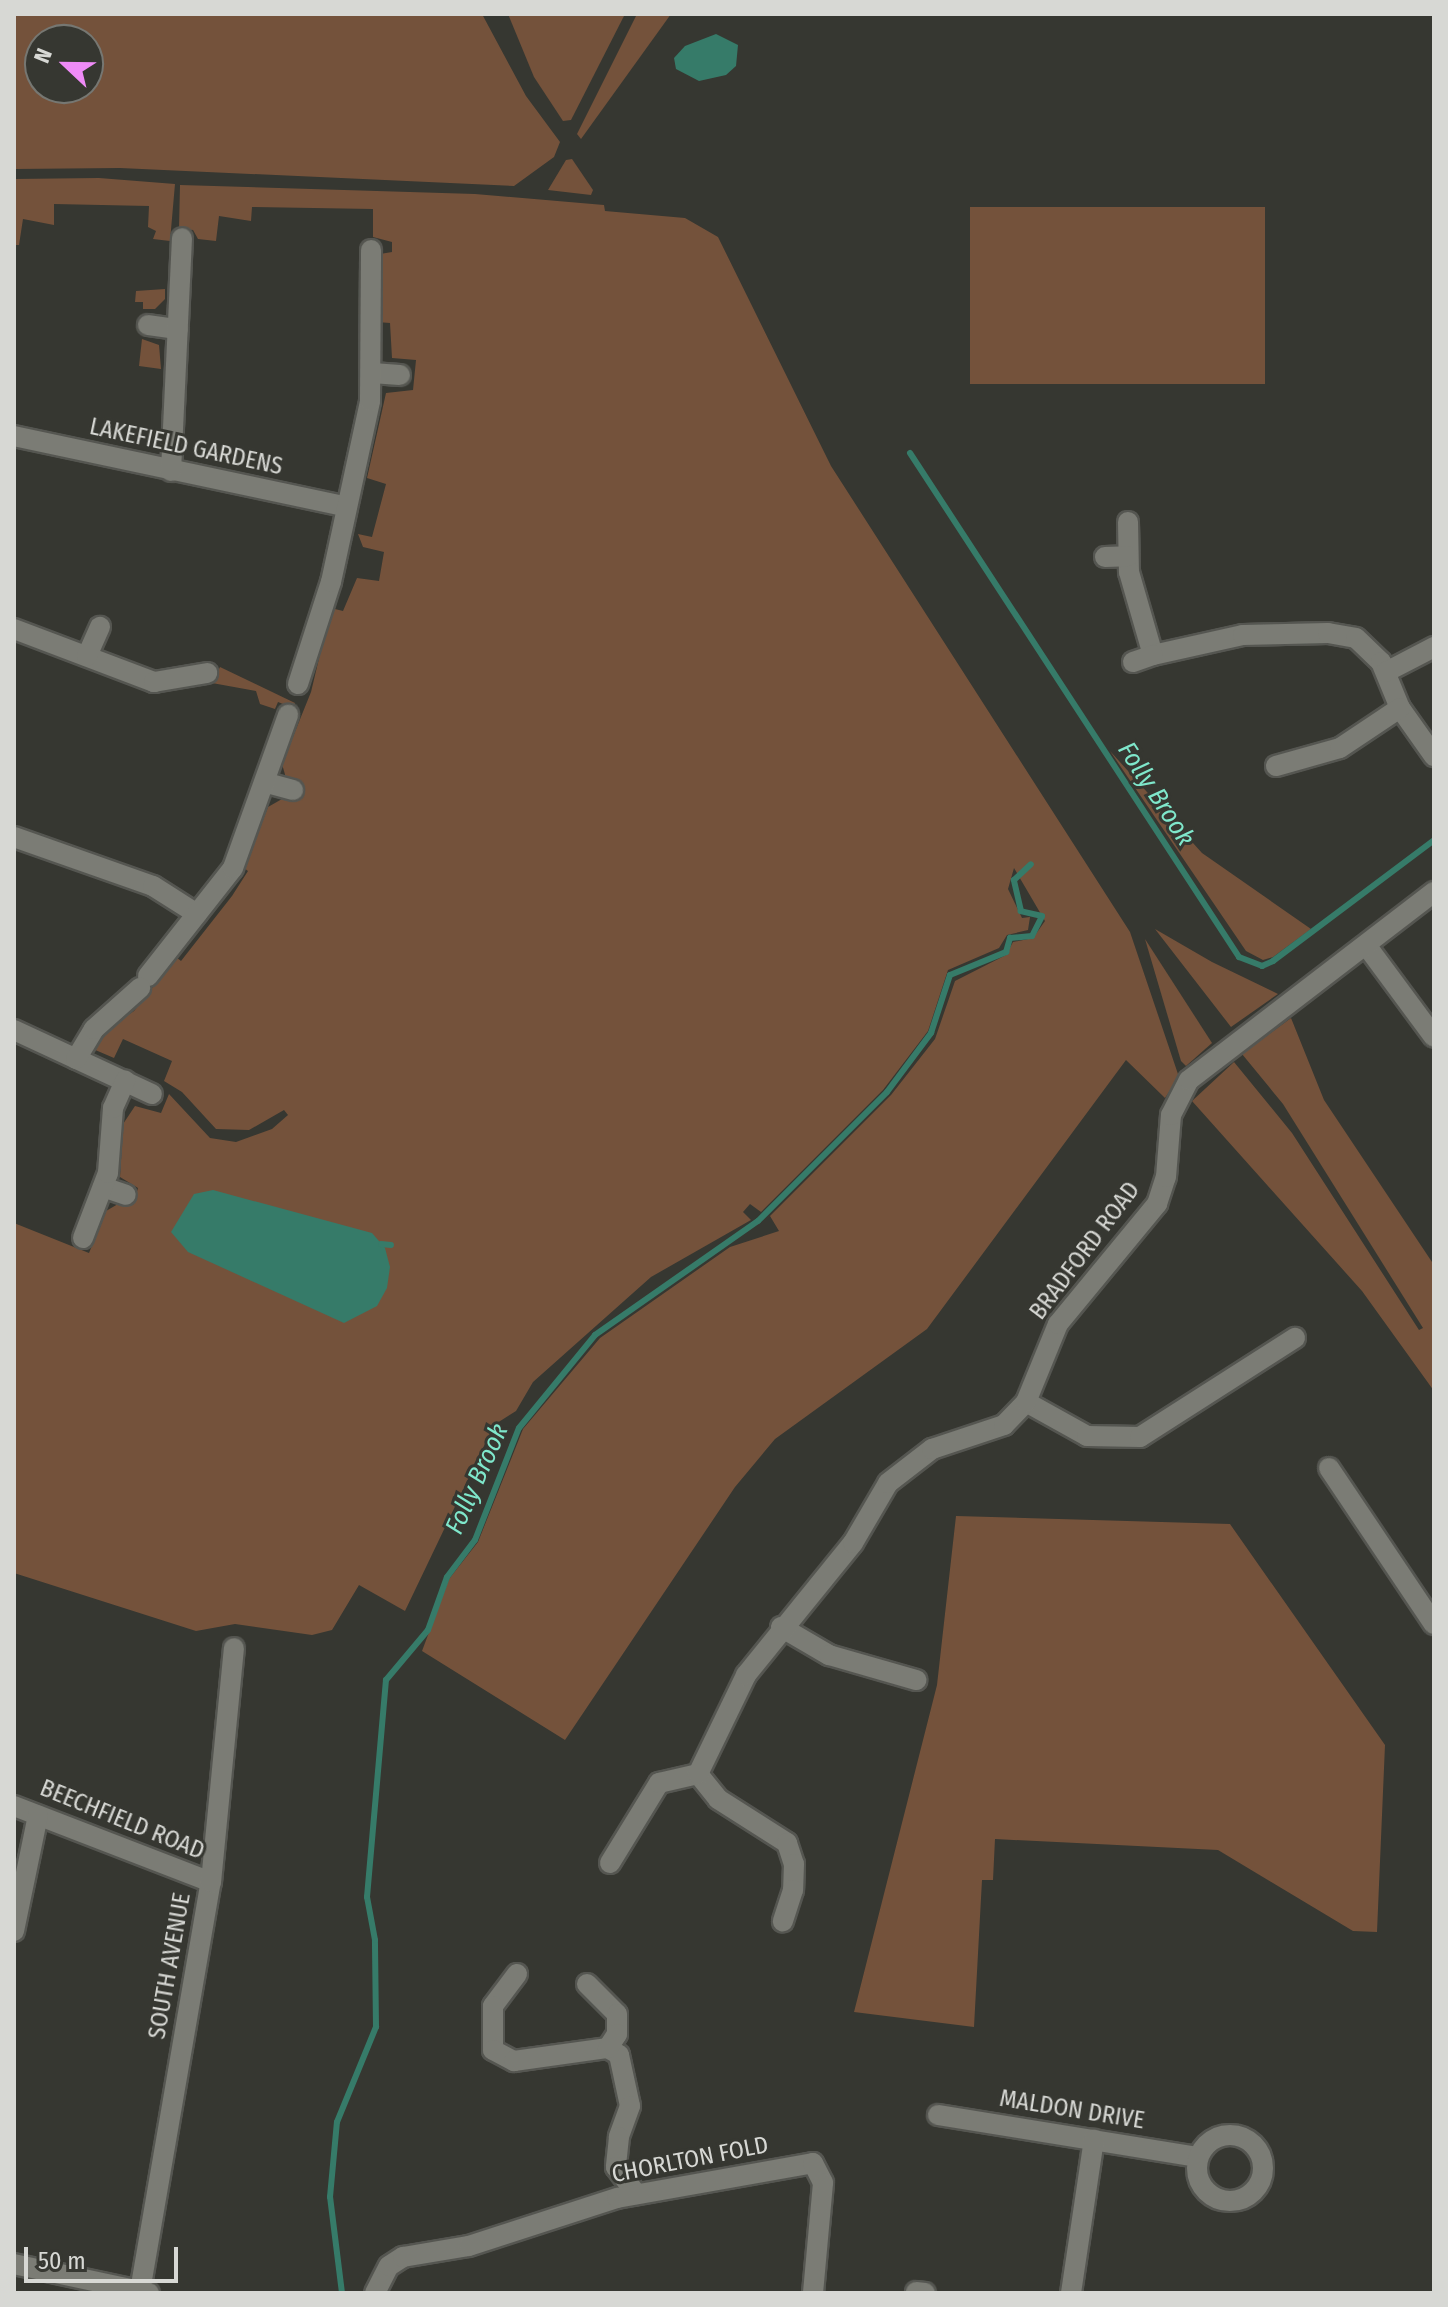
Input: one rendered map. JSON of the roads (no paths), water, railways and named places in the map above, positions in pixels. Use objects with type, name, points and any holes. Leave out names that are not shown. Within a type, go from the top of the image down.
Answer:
[{"type":"street","points":[[171,471],[182,238]]},
{"type":"street","points":[[298,684],[347,555],[347,507],[372,373],[371,250]]},
{"type":"street","points":[[148,325],[178,329]]},
{"type":"street","points":[[372,373],[400,375]]},
{"type":"street","name":"LAKEFIELD GARDENS","points":[[14,436],[347,507]]},
{"type":"street","points":[[1128,522],[1128,556],[1153,655]]},
{"type":"street","points":[[1105,557],[1128,556]]},
{"type":"street","points":[[87,656],[100,627]]},
{"type":"street","points":[[14,629],[154,682],[207,673]]},
{"type":"street","points":[[1133,662],[1243,635],[1328,633],[1364,642],[1386,672],[1400,708],[1434,756]]},
{"type":"street","points":[[1386,672],[1434,647]]},
{"type":"street","points":[[1276,766],[1340,748],[1400,708]]},
{"type":"street","points":[[76,1059],[94,1029],[144,982],[237,860],[267,783],[288,715]]},
{"type":"street","points":[[267,783],[293,790]]},
{"type":"street","points":[[14,837],[153,886],[197,914]]},
{"type":"street","name":"BRADFORD ROAD","points":[[698,1774],[746,1675],[781,1627],[853,1543],[879,1496],[905,1466],[932,1449],[994,1430],[1026,1402],[1058,1324],[1157,1204],[1166,1177],[1171,1115],[1189,1080],[1434,892]]},
{"type":"street","points":[[1366,945],[1434,1037]]},
{"type":"street","points":[[14,1030],[152,1094]]},
{"type":"street","points":[[83,1238],[103,1187],[113,1108],[125,1081]]},
{"type":"street","points":[[103,1187],[126,1195]]},
{"type":"street","points":[[1026,1402],[1087,1436],[1140,1437],[1295,1338]]},
{"type":"street","points":[[1329,1468],[1434,1624]]},
{"type":"street","points":[[781,1627],[829,1655],[916,1680]]},
{"type":"street","name":"SOUTH AVENUE","points":[[145,2292],[211,1882],[234,1648]]},
{"type":"street","points":[[610,1863],[659,1783],[698,1774],[718,1799],[787,1843],[794,1864],[793,1890],[783,1921]]},
{"type":"street","name":"BEECHFIELD ROAD","points":[[14,1806],[211,1882]]},
{"type":"street","points":[[14,1931],[38,1815]]},
{"type":"street","points":[[517,1974],[493,2006],[493,2050],[502,2058],[514,2061],[608,2048],[619,2055],[630,2106],[619,2137],[616,2167],[636,2194]]},
{"type":"street","points":[[587,1984],[617,2014],[617,2034],[608,2048]]},
{"type":"street","name":"MALDON DRIVE","points":[[938,2115],[1198,2157]]},
{"type":"street","points":[[1071,2293],[1094,2140]]},
{"type":"street","name":"CHORLTON FOLD","points":[[375,2293],[389,2266],[403,2257],[469,2246],[636,2194],[813,2163],[823,2183],[813,2293]]},
{"type":"street","points":[[14,2264],[145,2292]]},
{"type":"waterway","name":"Folly Brook","points":[[910,453],[1239,957],[1262,966],[1273,961],[1434,840]]},
{"type":"waterway","name":"Folly Brook","points":[[342,2293],[330,2197],[337,2122],[376,2027],[375,1940],[367,1897],[386,1680],[428,1630],[447,1577],[475,1540],[519,1428],[595,1335],[758,1221],[887,1092],[931,1033],[950,975],[1006,952],[1010,938],[1032,936],[1042,916],[1021,911],[1014,880],[1031,864]]},
{"type":"waterway","points":[[381,1244],[391,1245]]}]
